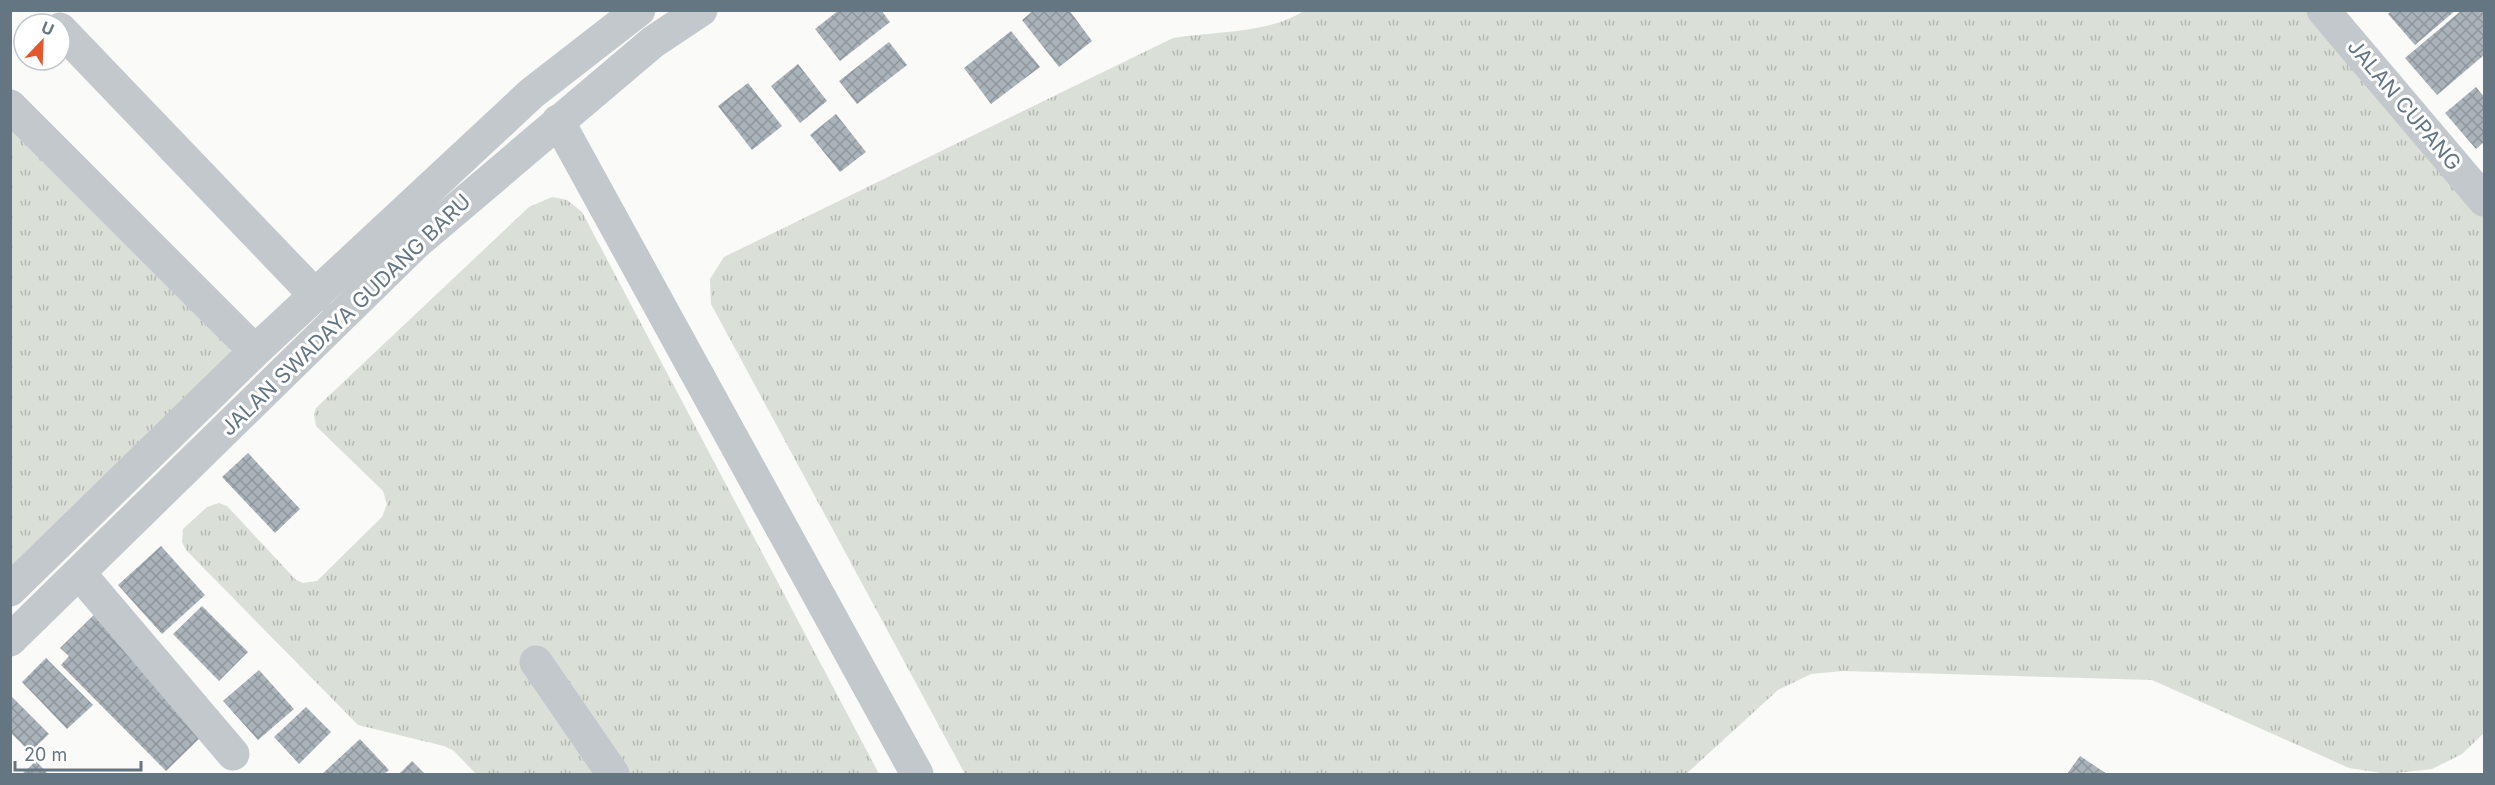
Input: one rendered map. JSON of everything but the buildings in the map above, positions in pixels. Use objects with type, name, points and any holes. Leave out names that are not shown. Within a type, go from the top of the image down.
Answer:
[{"type":"street","points":[[10,590],[255,351],[532,93],[639,10]]},
{"type":"street","name":"JALAN SWADAYA GUDANG BARU","points":[[10,640],[416,243],[653,42],[701,10]]},
{"type":"street","name":"JALAN CUPANG","points":[[2323,10],[2484,200]]},
{"type":"street","points":[[72,42],[316,296]]},
{"type":"street","points":[[10,106],[255,351]]},
{"type":"street","points":[[558,121],[917,774]]},
{"type":"street","points":[[80,574],[233,754]]},
{"type":"street","points":[[536,662],[613,774]]},
{"type":"green space","points":[[1304,11],[2317,11],[2484,197],[2484,733],[2462,754],[2432,769],[2388,774],[2349,768],[2152,680],[1842,671],[1811,674],[1778,690],[1686,774],[965,774],[711,304],[710,279],[724,257],[1173,38],[1258,28]]},
{"type":"green space","points":[[11,120],[229,343],[232,357],[11,601]]},
{"type":"green space","points":[[552,197],[567,200],[582,212],[879,774],[476,774],[454,751],[444,746],[358,725],[186,550],[182,542],[183,529],[207,507],[219,503],[227,506],[296,580],[303,583],[317,581],[382,517],[387,504],[383,491],[316,426],[314,414],[316,408],[529,207]]}]
